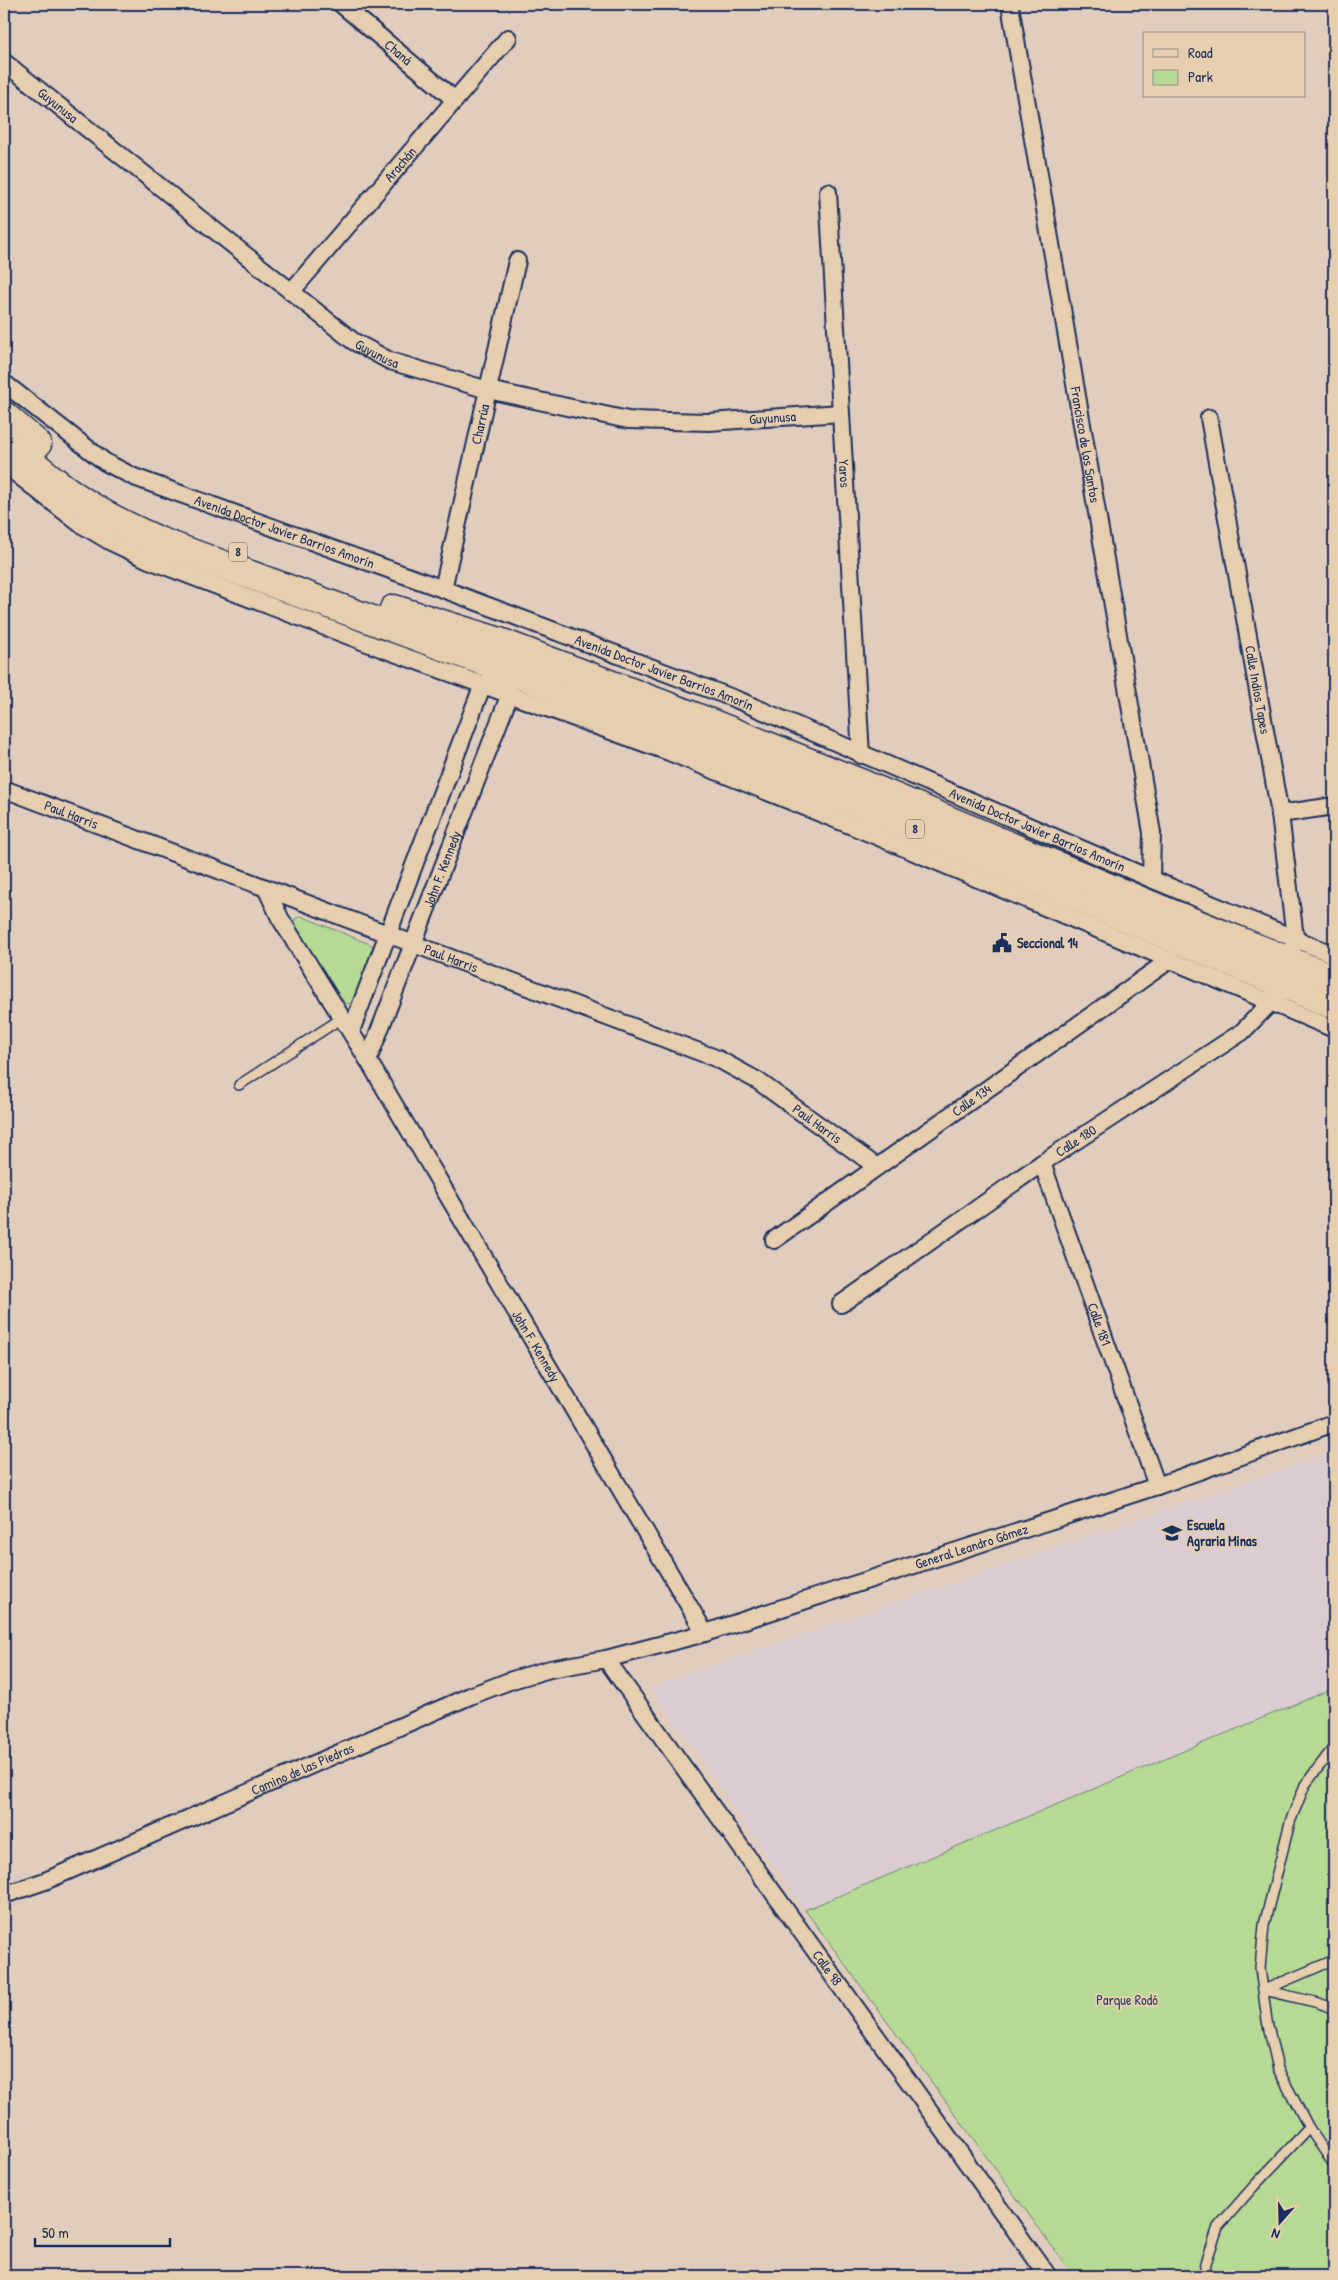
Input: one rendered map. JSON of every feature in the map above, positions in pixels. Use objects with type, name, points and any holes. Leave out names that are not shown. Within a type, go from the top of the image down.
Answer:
[{"type":"highway","name":"Avenida Doctor Javier Barrios Amorín","points":[[4,416],[85,483],[134,512],[164,525],[419,618],[508,672]]},
{"type":"highway","name":"Avenida Doctor Javier Barrios Amorín","points":[[4,439],[45,474],[91,507],[118,523],[160,542],[855,804],[1285,971],[1334,979]]},
{"type":"highway","name":"Avenida Doctor Javier Barrios Amorín","points":[[1285,971],[1334,1004]]},
{"type":"street","name":"Chaná","points":[[341,4],[455,100]]},
{"type":"street","name":"Francisco de los Santos","points":[[1011,11],[1152,833],[1150,879]]},
{"type":"street","name":"Arachán","points":[[291,292],[508,38]]},
{"type":"street","name":"Guyunusa","points":[[4,62],[353,341],[390,360],[488,390],[628,420],[709,422],[841,413]]},
{"type":"street","name":"Yaros","points":[[828,192],[861,754]]},
{"type":"street","name":"Charrúa","points":[[443,589],[517,261]]},
{"type":"street","name":"Avenida Doctor Javier Barrios Amorín","points":[[4,383],[105,462],[134,477],[443,589],[738,700],[1150,879],[1285,971],[1334,1028]]},
{"type":"street","name":"Calle Indios Tapes","points":[[1209,418],[1280,814],[1285,971]]},
{"type":"street","name":"Avenida Doctor Javier Barrios Amorín","points":[[4,464],[79,523],[111,542],[149,560],[483,684],[508,672],[669,752],[1171,959],[1285,971],[1334,956]]},
{"type":"street","name":"John F. Kennedy","points":[[368,1060],[414,944],[508,672]]},
{"type":"street","name":"John F. Kennedy","points":[[347,1025],[388,934],[483,684]]},
{"type":"street","name":"Paul Harris","points":[[4,789],[718,1059],[758,1081],[877,1166]]},
{"type":"street","points":[[1280,814],[1334,806]]},
{"type":"street","name":"John F. Kennedy","points":[[266,888],[280,918],[368,1060],[705,1633]]},
{"type":"street","name":"Calle 134","points":[[774,1240],[1171,959]]},
{"type":"street","name":"Calle 180","points":[[842,1304],[1042,1163],[1242,1032],[1285,971]]},
{"type":"street","name":"Calle 181","points":[[1042,1163],[1157,1486]]},
{"type":"street","name":"General Leandro Gómez","points":[[606,1659],[705,1633],[1157,1486],[1334,1423]]},
{"type":"street","name":"Camino de las Piedras","points":[[4,1895],[45,1881],[470,1696],[512,1680],[550,1669],[606,1659]]},
{"type":"street","name":"Calle 98","points":[[606,1659],[1048,2276]]},
{"type":"lane","points":[[238,1085],[347,1025]]},
{"type":"lane","points":[[1334,1747],[1305,1785],[1288,1830],[1264,1925],[1260,1968],[1267,2021],[1278,2069],[1309,2128],[1334,2165]]},
{"type":"lane","points":[[1264,1990],[1334,1960]]},
{"type":"lane","points":[[1264,1990],[1318,2003],[1334,2010]]},
{"type":"lane","points":[[1204,2276],[1206,2263],[1218,2227],[1309,2128]]},
{"type":"shaded area","points":[[1334,1452],[1334,1688],[805,1910],[650,1687]]},
{"type":"green space","points":[[301,916],[372,945],[375,952],[355,1002],[347,1004],[339,1000],[293,926],[295,919]]},
{"type":"green space","name":"Parque Rodó","points":[[1334,1688],[1334,2276],[1074,2276],[805,1910]]},
{"type":"place","name":"Seccional 14","points":[[1002,943]]},
{"type":"place","name":"Escuela Agraria Minas","points":[[1172,1533]]}]
